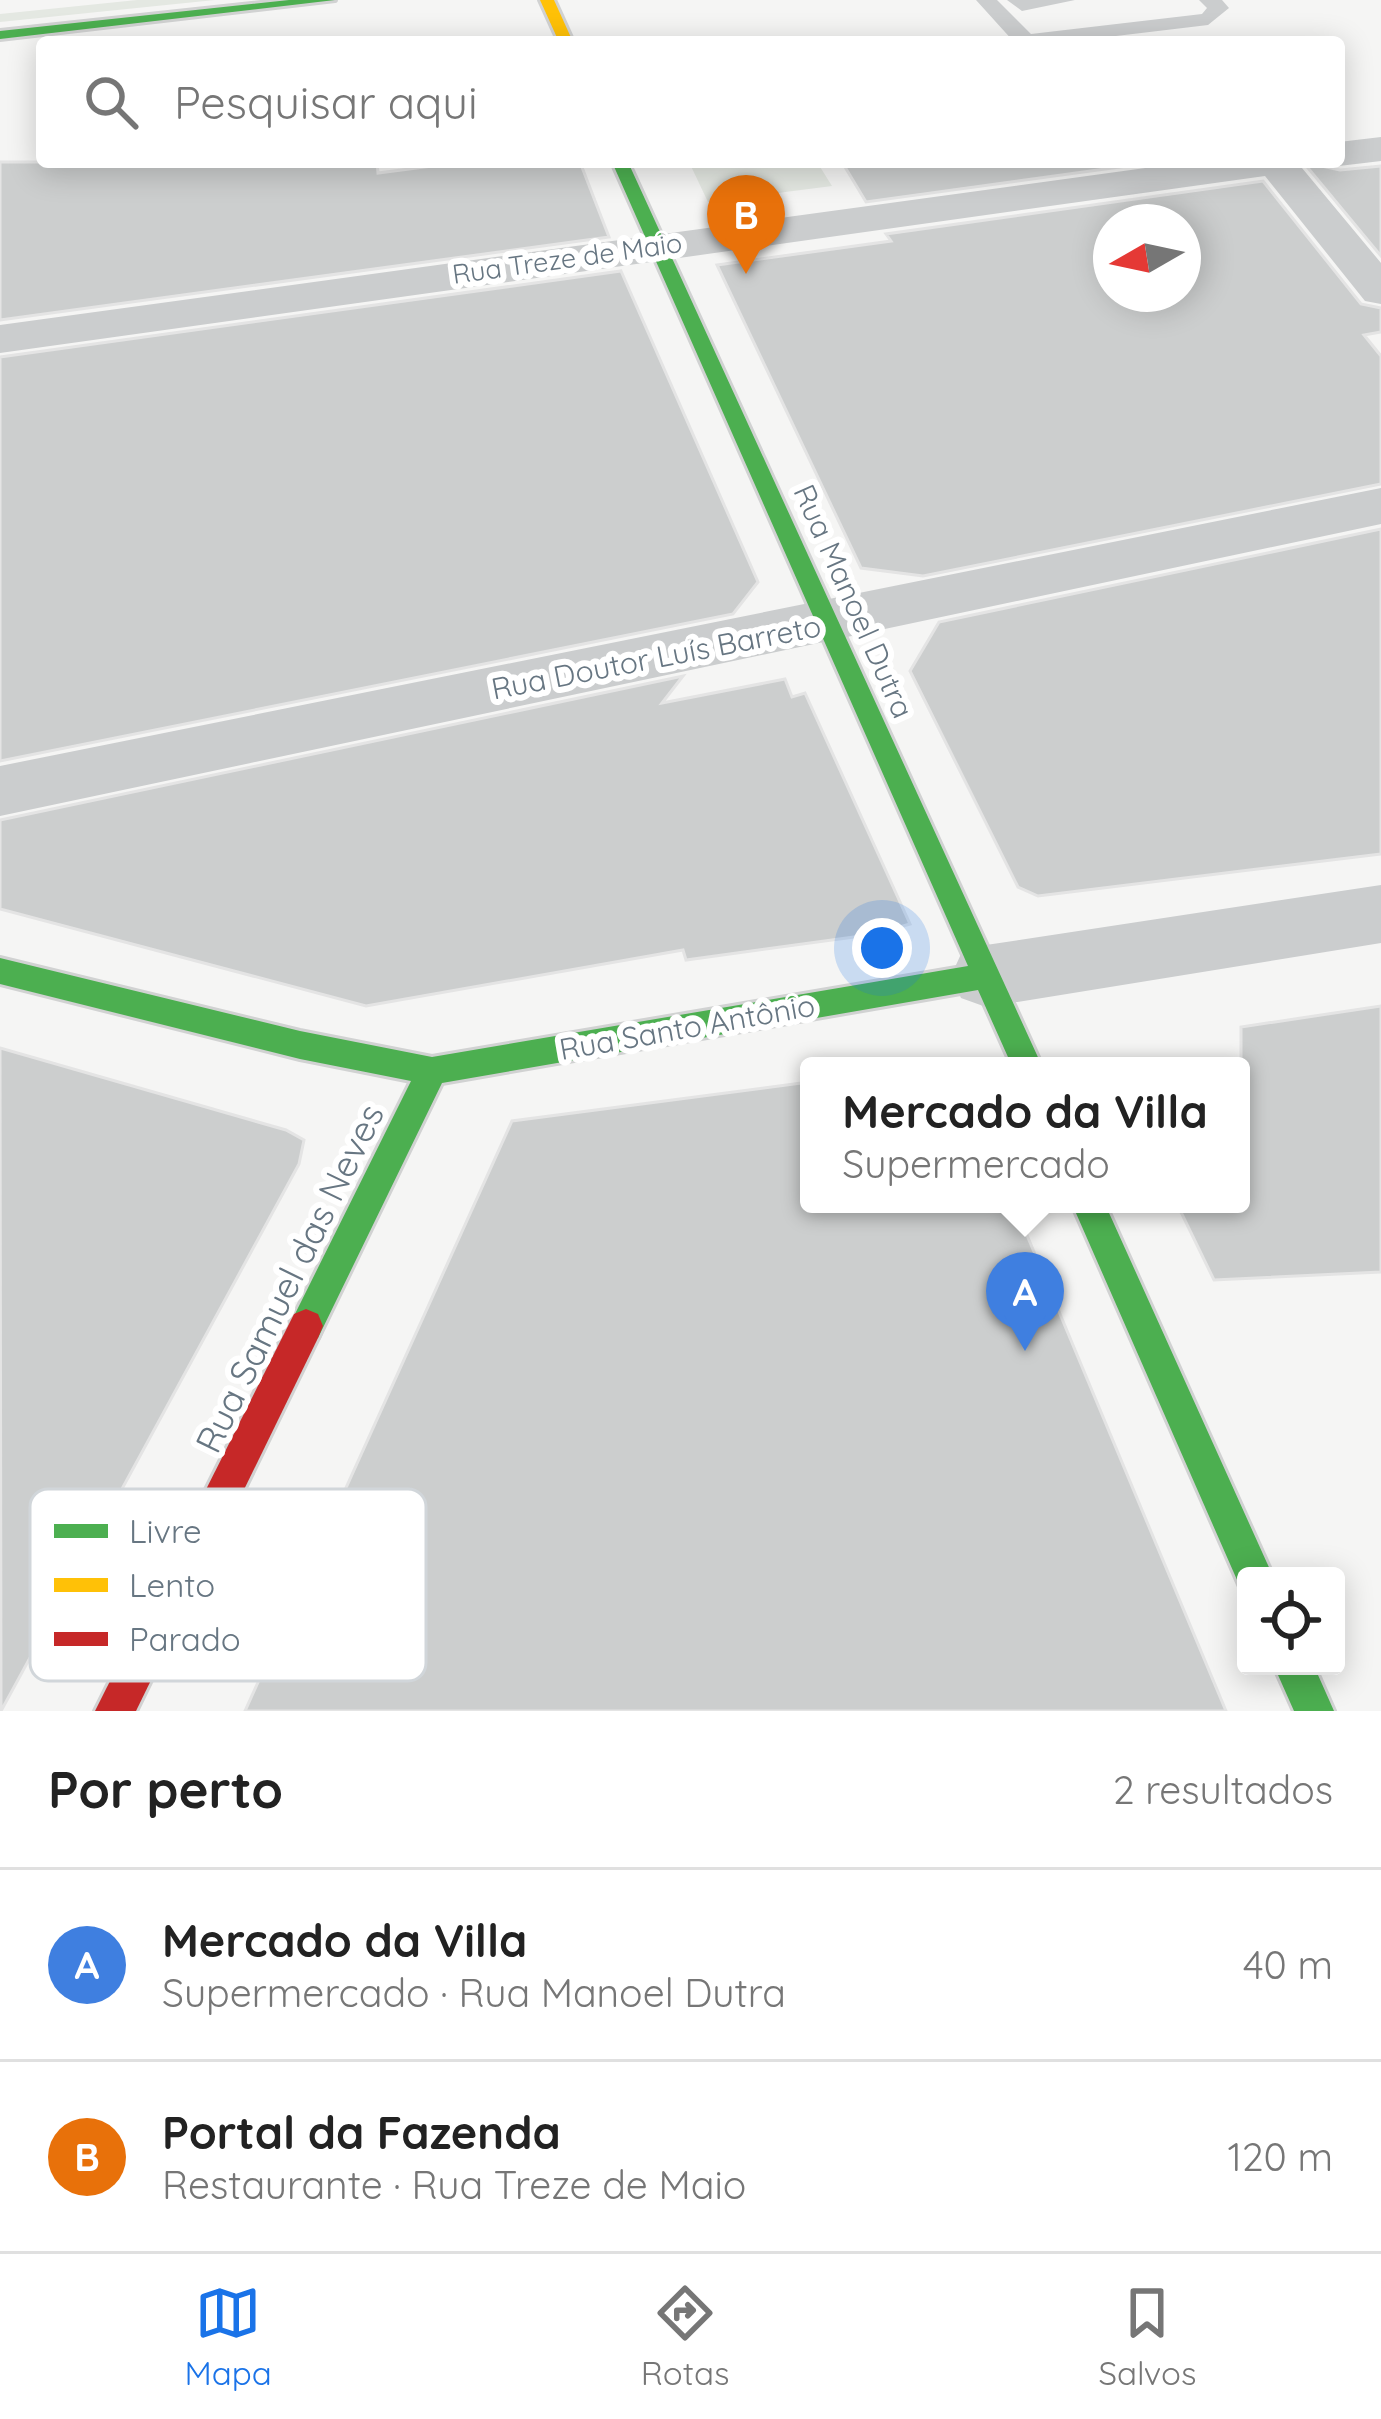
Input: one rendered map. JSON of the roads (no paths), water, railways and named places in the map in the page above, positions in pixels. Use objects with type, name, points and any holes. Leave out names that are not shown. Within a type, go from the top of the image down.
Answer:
[{"type":"street","points":[[0,35],[328,0]]},
{"type":"street","points":[[548,0],[563,36]]},
{"type":"street","points":[[1345,153],[1381,149]]},
{"type":"street","name":"Rua Manoel Dutra","points":[[623,168],[1023,1057]]},
{"type":"street","name":"Rua Treze de Maio","points":[[0,339],[1231,168]]},
{"type":"street","points":[[1281,168],[1381,291]]},
{"type":"street","name":"Rua Doutor Luís Barreto","points":[[0,790],[1381,506]]},
{"type":"street","name":"Rua Santo Antônio","points":[[0,970],[432,1071],[1381,914]]},
{"type":"street","name":"Rua Samuel das Neves","points":[[225,1489],[432,1071]]},
{"type":"street","points":[[1092,1213],[1250,1567]]},
{"type":"street","points":[[1298,1675],[1314,1711]]},
{"type":"street","name":"Rua Samuel das Neves","points":[[115,1711],[130,1681]]},
{"type":"lane","points":[[986,0],[1019,36]]},
{"type":"lane","points":[[1020,2],[1064,0]]},
{"type":"lane","points":[[1071,36],[1208,19],[1220,8],[1209,0]]},
{"type":"lane","points":[[1020,2],[1053,36]]},
{"type":"place","name":"Portal da Fazenda","points":[[746,274]]},
{"type":"place","name":"Mercado da Villa","points":[[1025,1351]]}]
